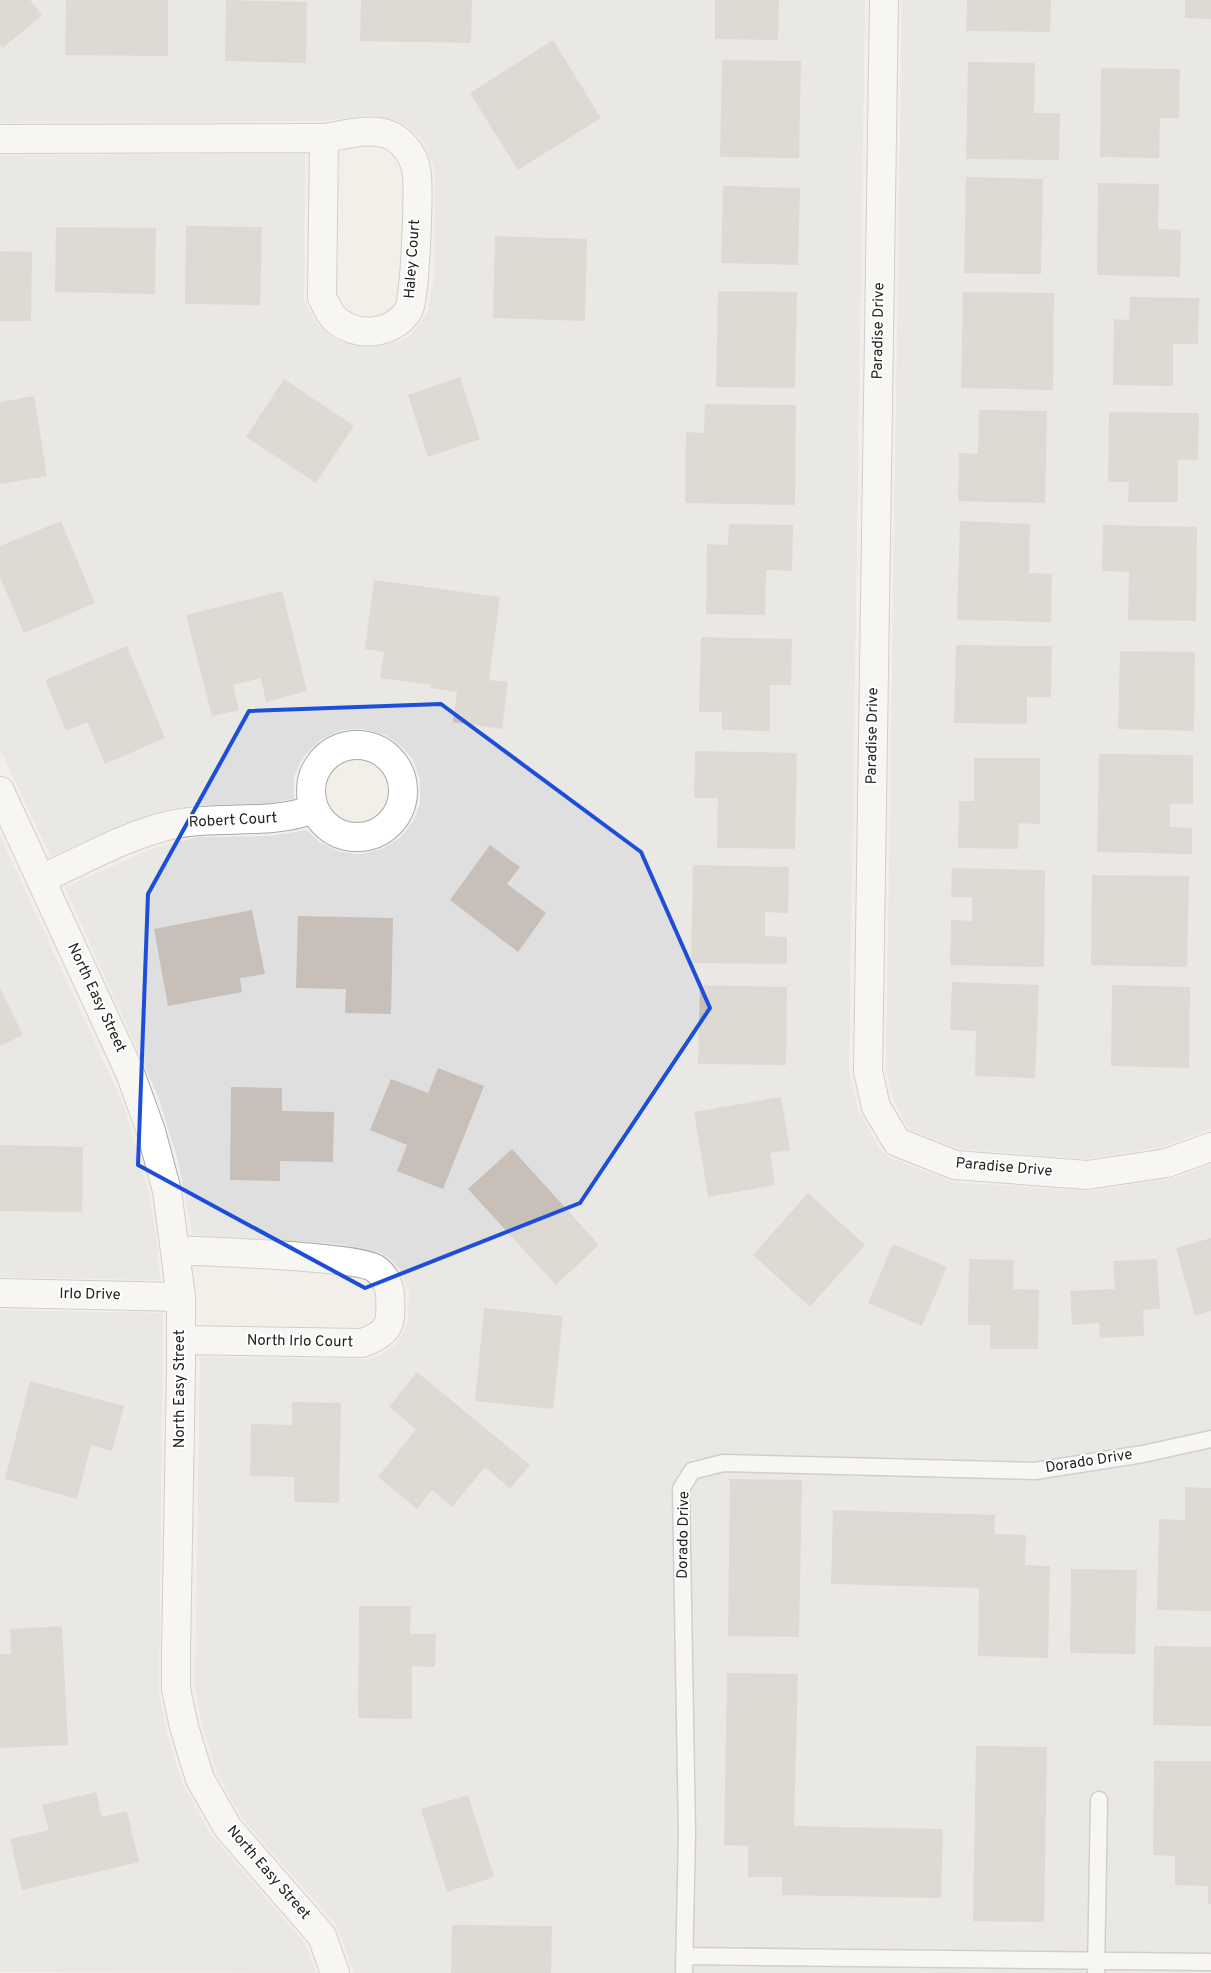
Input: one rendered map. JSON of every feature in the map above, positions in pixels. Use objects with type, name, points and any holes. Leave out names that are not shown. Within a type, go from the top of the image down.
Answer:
[{"type":"street","name":"Paradise Drive","points":[[884,0],[868,1071],[876,1107],[896,1142],[955,1166],[1087,1175],[1168,1163],[1211,1147]]},
{"type":"street","name":"Haley Court","points":[[0,138],[324,138],[374,132],[394,137],[408,150],[417,169],[415,276],[410,308],[396,325],[371,332],[348,328],[333,317],[322,298],[324,138]]},
{"type":"street","name":"North Easy Street","points":[[0,792],[141,1101],[160,1160],[176,1250],[181,1296],[176,1689],[184,1727],[200,1779],[228,1828],[322,1936],[335,1973]]},
{"type":"street","name":"Robert Court","points":[[41,879],[127,840],[174,825],[213,820],[268,820],[301,814],[314,809]]},
{"type":"street","name":"North Irlo Court","points":[[176,1250],[336,1260],[374,1268],[386,1279],[392,1296],[390,1321],[378,1338],[362,1343],[181,1340]]},
{"type":"street","name":"Irlo Drive","points":[[0,1293],[181,1296]]},
{"type":"lane","name":"Dorado Drive","points":[[684,1973],[687,1833],[681,1489],[692,1471],[723,1463],[1035,1471],[1143,1454],[1211,1439]]},
{"type":"lane","points":[[1096,1967],[1099,1800]]},
{"type":"lane","points":[[684,1956],[1096,1967],[1211,1962]]},
{"type":"highlighted area","points":[[441,704],[641,852],[710,1008],[580,1203],[365,1288],[138,1165],[148,894],[249,711]]},
{"type":"shaded area","points":[[0,0],[865,0],[849,1071],[858,1110],[880,1149],[889,1157],[953,1182],[1090,1191],[1175,1178],[1211,1164],[1211,1973],[354,1973],[337,1926],[243,1819],[217,1774],[202,1724],[195,1687],[200,1357],[368,1359],[384,1353],[393,1347],[405,1330],[408,1322],[409,1292],[399,1268],[388,1257],[378,1252],[338,1244],[193,1235],[177,1157],[158,1096],[65,887],[156,847],[199,837],[270,836],[306,830],[321,843],[340,852],[361,854],[382,849],[400,838],[413,822],[420,804],[420,779],[413,760],[403,748],[386,735],[365,729],[342,730],[322,739],[303,757],[294,776],[294,799],[266,804],[195,805],[168,809],[120,825],[51,857],[0,749],[0,155],[305,154],[304,298],[306,306],[318,325],[336,340],[367,348],[401,341],[411,335],[428,311],[434,276],[435,169],[421,138],[407,126],[399,121],[371,115],[323,121],[0,123]]},
{"type":"shaded area","points":[[902,0],[1211,0],[1211,1129],[1162,1147],[1086,1159],[959,1149],[910,1130],[894,1101],[886,1070]]},
{"type":"shaded area","points":[[0,836],[124,1106],[149,1194],[158,1250],[157,1265],[159,1265],[160,1280],[0,1277]]},
{"type":"shaded area","points":[[0,1310],[163,1313],[159,1692],[166,1730],[182,1783],[212,1836],[305,1943],[316,1973],[0,1972]]},
{"type":"building","points":[[0,0],[30,0],[42,15],[3,48],[0,45]]},
{"type":"building","points":[[66,0],[168,0],[168,56],[65,55]]},
{"type":"building","points":[[226,0],[307,2],[306,63],[225,61]]},
{"type":"building","points":[[361,0],[472,0],[471,43],[360,41]]},
{"type":"building","points":[[715,0],[779,0],[778,40],[715,39]]},
{"type":"building","points":[[967,0],[1051,0],[1050,32],[966,31]]},
{"type":"building","points":[[1185,0],[1211,0],[1211,19],[1185,18]]},
{"type":"building","points":[[553,40],[601,118],[518,170],[470,93]]},
{"type":"building","points":[[722,60],[801,61],[799,158],[720,157]]},
{"type":"building","points":[[968,62],[1035,63],[1034,113],[1060,113],[1059,160],[966,159]]},
{"type":"building","points":[[1101,68],[1180,69],[1179,118],[1160,118],[1159,158],[1100,157]]},
{"type":"building","points":[[966,177],[1043,179],[1041,274],[964,273]]},
{"type":"building","points":[[1098,183],[1159,184],[1158,229],[1181,230],[1180,277],[1097,275]]},
{"type":"building","points":[[723,186],[800,188],[798,265],[721,263]]},
{"type":"building","points":[[186,226],[262,227],[260,305],[185,304]]},
{"type":"building","points":[[56,227],[156,228],[155,294],[55,292]]},
{"type":"building","points":[[495,236],[587,239],[585,321],[493,318]]},
{"type":"building","points":[[0,251],[32,252],[31,321],[0,321]]},
{"type":"building","points":[[718,291],[797,292],[795,388],[716,387]]},
{"type":"building","points":[[963,292],[1054,293],[1053,390],[961,388]]},
{"type":"building","points":[[1130,297],[1199,298],[1198,344],[1173,344],[1173,386],[1113,385],[1114,319],[1129,320]]},
{"type":"building","points":[[460,377],[480,439],[428,457],[408,395]]},
{"type":"building","points":[[284,379],[354,426],[316,483],[246,437]]},
{"type":"building","points":[[34,396],[47,476],[0,484],[0,402]]},
{"type":"building","points":[[705,404],[796,405],[795,505],[685,503],[686,432],[704,433]]},
{"type":"building","points":[[979,410],[1047,411],[1045,503],[958,501],[959,453],[978,454]]},
{"type":"building","points":[[1109,412],[1199,413],[1198,460],[1178,460],[1178,502],[1128,502],[1129,482],[1108,482]]},
{"type":"building","points":[[61,521],[95,603],[24,633],[0,577],[0,546]]},
{"type":"building","points":[[960,521],[1030,524],[1029,573],[1052,574],[1051,622],[957,620]]},
{"type":"building","points":[[729,524],[793,525],[792,571],[766,570],[765,615],[706,614],[707,544],[728,545]]},
{"type":"building","points":[[1103,525],[1197,527],[1196,621],[1128,620],[1129,572],[1102,571]]},
{"type":"building","points":[[374,580],[500,597],[489,680],[508,682],[502,729],[453,722],[457,692],[430,688],[431,685],[380,678],[384,652],[365,649]]},
{"type":"building","points":[[282,591],[307,691],[266,702],[261,678],[233,685],[239,710],[212,716],[186,615]]},
{"type":"building","points":[[701,637],[792,639],[791,685],[770,685],[770,731],[722,730],[722,712],[699,712]]},
{"type":"building","points":[[956,645],[1052,646],[1051,697],[1027,697],[1027,724],[954,723]]},
{"type":"building","points":[[127,646],[165,738],[105,764],[87,722],[66,731],[45,680]]},
{"type":"building","points":[[1120,651],[1195,652],[1194,731],[1118,729]]},
{"type":"building","points":[[695,751],[797,753],[795,849],[717,848],[718,798],[694,798]]},
{"type":"building","points":[[1099,754],[1193,755],[1193,804],[1170,804],[1170,827],[1192,828],[1192,854],[1097,852]]},
{"type":"building","points":[[974,758],[1040,758],[1040,824],[1019,823],[1018,849],[958,848],[959,801],[974,801]]},
{"type":"building","points":[[490,845],[520,867],[507,884],[546,913],[518,952],[450,900]]},
{"type":"building","points":[[693,865],[789,867],[788,913],[765,912],[765,936],[787,937],[787,964],[691,963]]},
{"type":"building","points":[[952,868],[1045,870],[1044,967],[950,965],[951,920],[972,921],[972,897],[951,897]]},
{"type":"building","points":[[1092,875],[1189,876],[1187,967],[1091,965]]},
{"type":"building","points":[[252,910],[265,974],[240,978],[242,992],[168,1006],[154,929]]},
{"type":"building","points":[[298,916],[393,918],[391,1014],[345,1013],[346,989],[296,988]]},
{"type":"building","points":[[952,982],[1039,985],[1035,1078],[975,1076],[976,1031],[950,1030]]},
{"type":"building","points":[[700,985],[787,987],[786,1065],[698,1064]]},
{"type":"building","points":[[1112,985],[1190,987],[1189,1068],[1111,1066]]},
{"type":"building","points":[[0,988],[23,1035],[0,1046]]},
{"type":"building","points":[[438,1068],[484,1086],[443,1189],[397,1171],[407,1145],[370,1130],[391,1079],[428,1093]]},
{"type":"building","points":[[231,1087],[282,1088],[282,1111],[334,1112],[333,1162],[280,1161],[280,1181],[230,1180]]},
{"type":"building","points":[[781,1097],[790,1150],[770,1153],[775,1185],[708,1197],[694,1112]]},
{"type":"building","points":[[0,1145],[83,1147],[82,1212],[0,1211]]},
{"type":"building","points":[[512,1149],[599,1245],[556,1285],[468,1189]]},
{"type":"building","points":[[808,1193],[865,1245],[810,1307],[753,1255]]},
{"type":"building","points":[[1211,1238],[1211,1311],[1195,1316],[1176,1248]]},
{"type":"building","points":[[893,1244],[947,1267],[922,1326],[868,1303]]},
{"type":"building","points":[[969,1259],[1014,1260],[1013,1289],[1039,1290],[1038,1349],[990,1349],[990,1325],[968,1325]]},
{"type":"building","points":[[1157,1259],[1160,1309],[1143,1310],[1144,1336],[1100,1338],[1099,1323],[1072,1325],[1070,1291],[1115,1289],[1113,1261]]},
{"type":"building","points":[[484,1308],[563,1316],[553,1409],[475,1401]]},
{"type":"building","points":[[417,1372],[530,1465],[510,1489],[485,1467],[452,1507],[432,1490],[417,1509],[378,1477],[416,1429],[389,1407]]},
{"type":"building","points":[[30,1381],[124,1406],[112,1451],[91,1445],[77,1499],[5,1479]]},
{"type":"building","points":[[292,1402],[341,1403],[339,1503],[294,1502],[294,1477],[250,1476],[251,1424],[292,1425]]},
{"type":"building","points":[[730,1479],[802,1480],[799,1637],[728,1636]]},
{"type":"building","points":[[1185,1487],[1211,1488],[1211,1611],[1157,1610],[1159,1519],[1185,1520]]},
{"type":"building","points":[[833,1510],[995,1515],[994,1534],[1026,1535],[1025,1565],[1050,1566],[1048,1658],[978,1656],[979,1588],[831,1584]]},
{"type":"building","points":[[1071,1569],[1137,1570],[1135,1654],[1070,1653]]},
{"type":"building","points":[[359,1606],[411,1606],[410,1634],[436,1634],[435,1667],[412,1666],[412,1719],[358,1718]]},
{"type":"building","points":[[62,1626],[68,1745],[0,1748],[0,1654],[11,1654],[10,1629]]},
{"type":"building","points":[[1154,1646],[1211,1647],[1211,1726],[1153,1725]]},
{"type":"building","points":[[727,1673],[798,1674],[794,1826],[943,1829],[941,1898],[782,1895],[782,1877],[748,1877],[748,1846],[724,1845]]},
{"type":"building","points":[[976,1746],[1047,1747],[1044,1922],[973,1921]]},
{"type":"building","points":[[1154,1761],[1211,1761],[1211,1904],[1208,1904],[1208,1886],[1175,1885],[1175,1856],[1153,1855]]},
{"type":"building","points":[[96,1792],[102,1817],[127,1811],[139,1862],[22,1890],[10,1839],[49,1830],[42,1805]]},
{"type":"building","points":[[468,1795],[494,1877],[447,1892],[421,1809]]},
{"type":"building","points":[[452,1925],[552,1926],[551,1973],[451,1973]]}]
